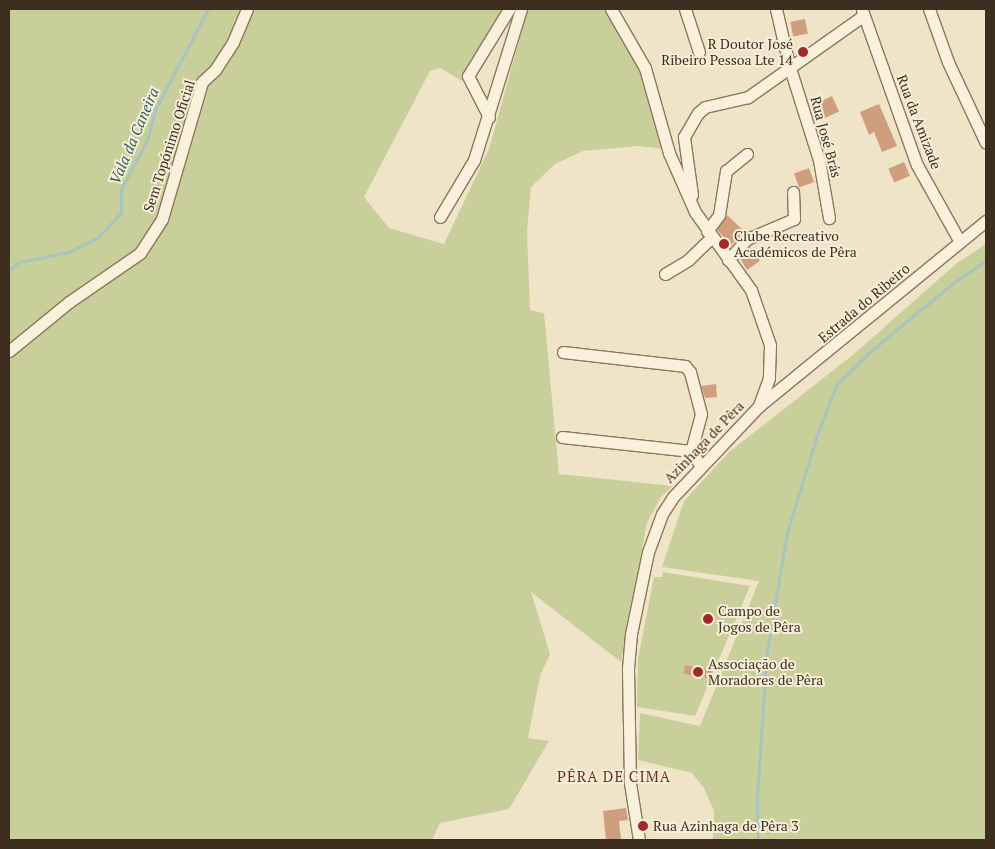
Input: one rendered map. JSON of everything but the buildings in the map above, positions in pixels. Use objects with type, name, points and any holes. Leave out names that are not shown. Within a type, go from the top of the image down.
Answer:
[{"type":"street","name":"Sem Topónimo Oficial","points":[[9,351],[69,302],[140,253],[162,219],[202,82],[215,70],[233,42],[247,9]]},
{"type":"street","points":[[489,118],[468,76],[509,9]]},
{"type":"street","points":[[440,217],[474,160],[489,118],[520,9]]},
{"type":"street","name":"Azinhaga de Pêra","points":[[611,9],[645,68],[669,153],[695,212],[709,235],[751,290],[770,345],[769,378],[759,406],[700,465],[673,496],[654,533],[631,634],[630,765],[639,840]]},
{"type":"street","points":[[685,9],[699,52]]},
{"type":"street","name":"Rua José Brás","points":[[776,9],[789,65],[819,160],[829,218]]},
{"type":"street","points":[[929,9],[944,53],[986,143]]},
{"type":"street","points":[[695,212],[684,136],[690,124],[705,107],[748,97],[862,12]]},
{"type":"street","name":"Rua da Amizade","points":[[862,12],[918,165],[960,242]]},
{"type":"street","points":[[665,274],[688,260],[709,235],[719,215],[726,171],[747,154]]},
{"type":"street","points":[[728,260],[747,239],[794,219],[793,192]]},
{"type":"street","name":"Estrada do Ribeiro","points":[[759,406],[986,221]]},
{"type":"street","points":[[563,352],[685,366],[690,372],[701,414],[690,451]]},
{"type":"street","points":[[562,437],[690,451],[700,465]]},
{"type":"green space","points":[[9,9],[502,9],[462,81],[440,68],[430,71],[364,197],[389,228],[444,244],[489,149],[528,9],[606,9],[642,75],[665,149],[639,146],[583,151],[555,164],[531,187],[527,231],[530,310],[544,313],[559,474],[673,486],[661,497],[647,523],[621,662],[531,592],[550,654],[540,676],[528,738],[549,741],[509,809],[440,823],[432,840],[9,840]]},
{"type":"green space","points":[[986,244],[986,840],[713,840],[714,811],[704,788],[692,773],[638,760],[640,713],[700,726],[759,581],[662,567],[684,501],[729,452],[854,354],[957,263]]},
{"type":"green space","points":[[663,572],[750,586],[695,716],[637,707],[638,659],[654,577],[662,577]]},
{"type":"waterway","name":"Vala da Caneira","points":[[9,270],[19,262],[69,252],[97,238],[121,213],[121,189],[147,140],[155,110],[208,9]]},
{"type":"waterway","points":[[758,840],[757,798],[766,657],[787,533],[817,435],[837,384],[872,350],[953,283],[986,261]]},
{"type":"place","name":"R Doutor José Ribeiro Pessoa Lte 14","points":[[803,52]]},
{"type":"place","name":"Clube Recreativo Académicos de Pêra","points":[[724,244]]},
{"type":"place","name":"Campo de Jogos de Pêra","points":[[708,619]]},
{"type":"place","name":"Associação de Moradores de Pêra","points":[[698,672]]},
{"type":"place","name":"Rua Azinhaga de Pêra 3","points":[[643,826]]},
{"type":"district","name":"PÊRA DE CIMA","points":[[614,777]]}]
